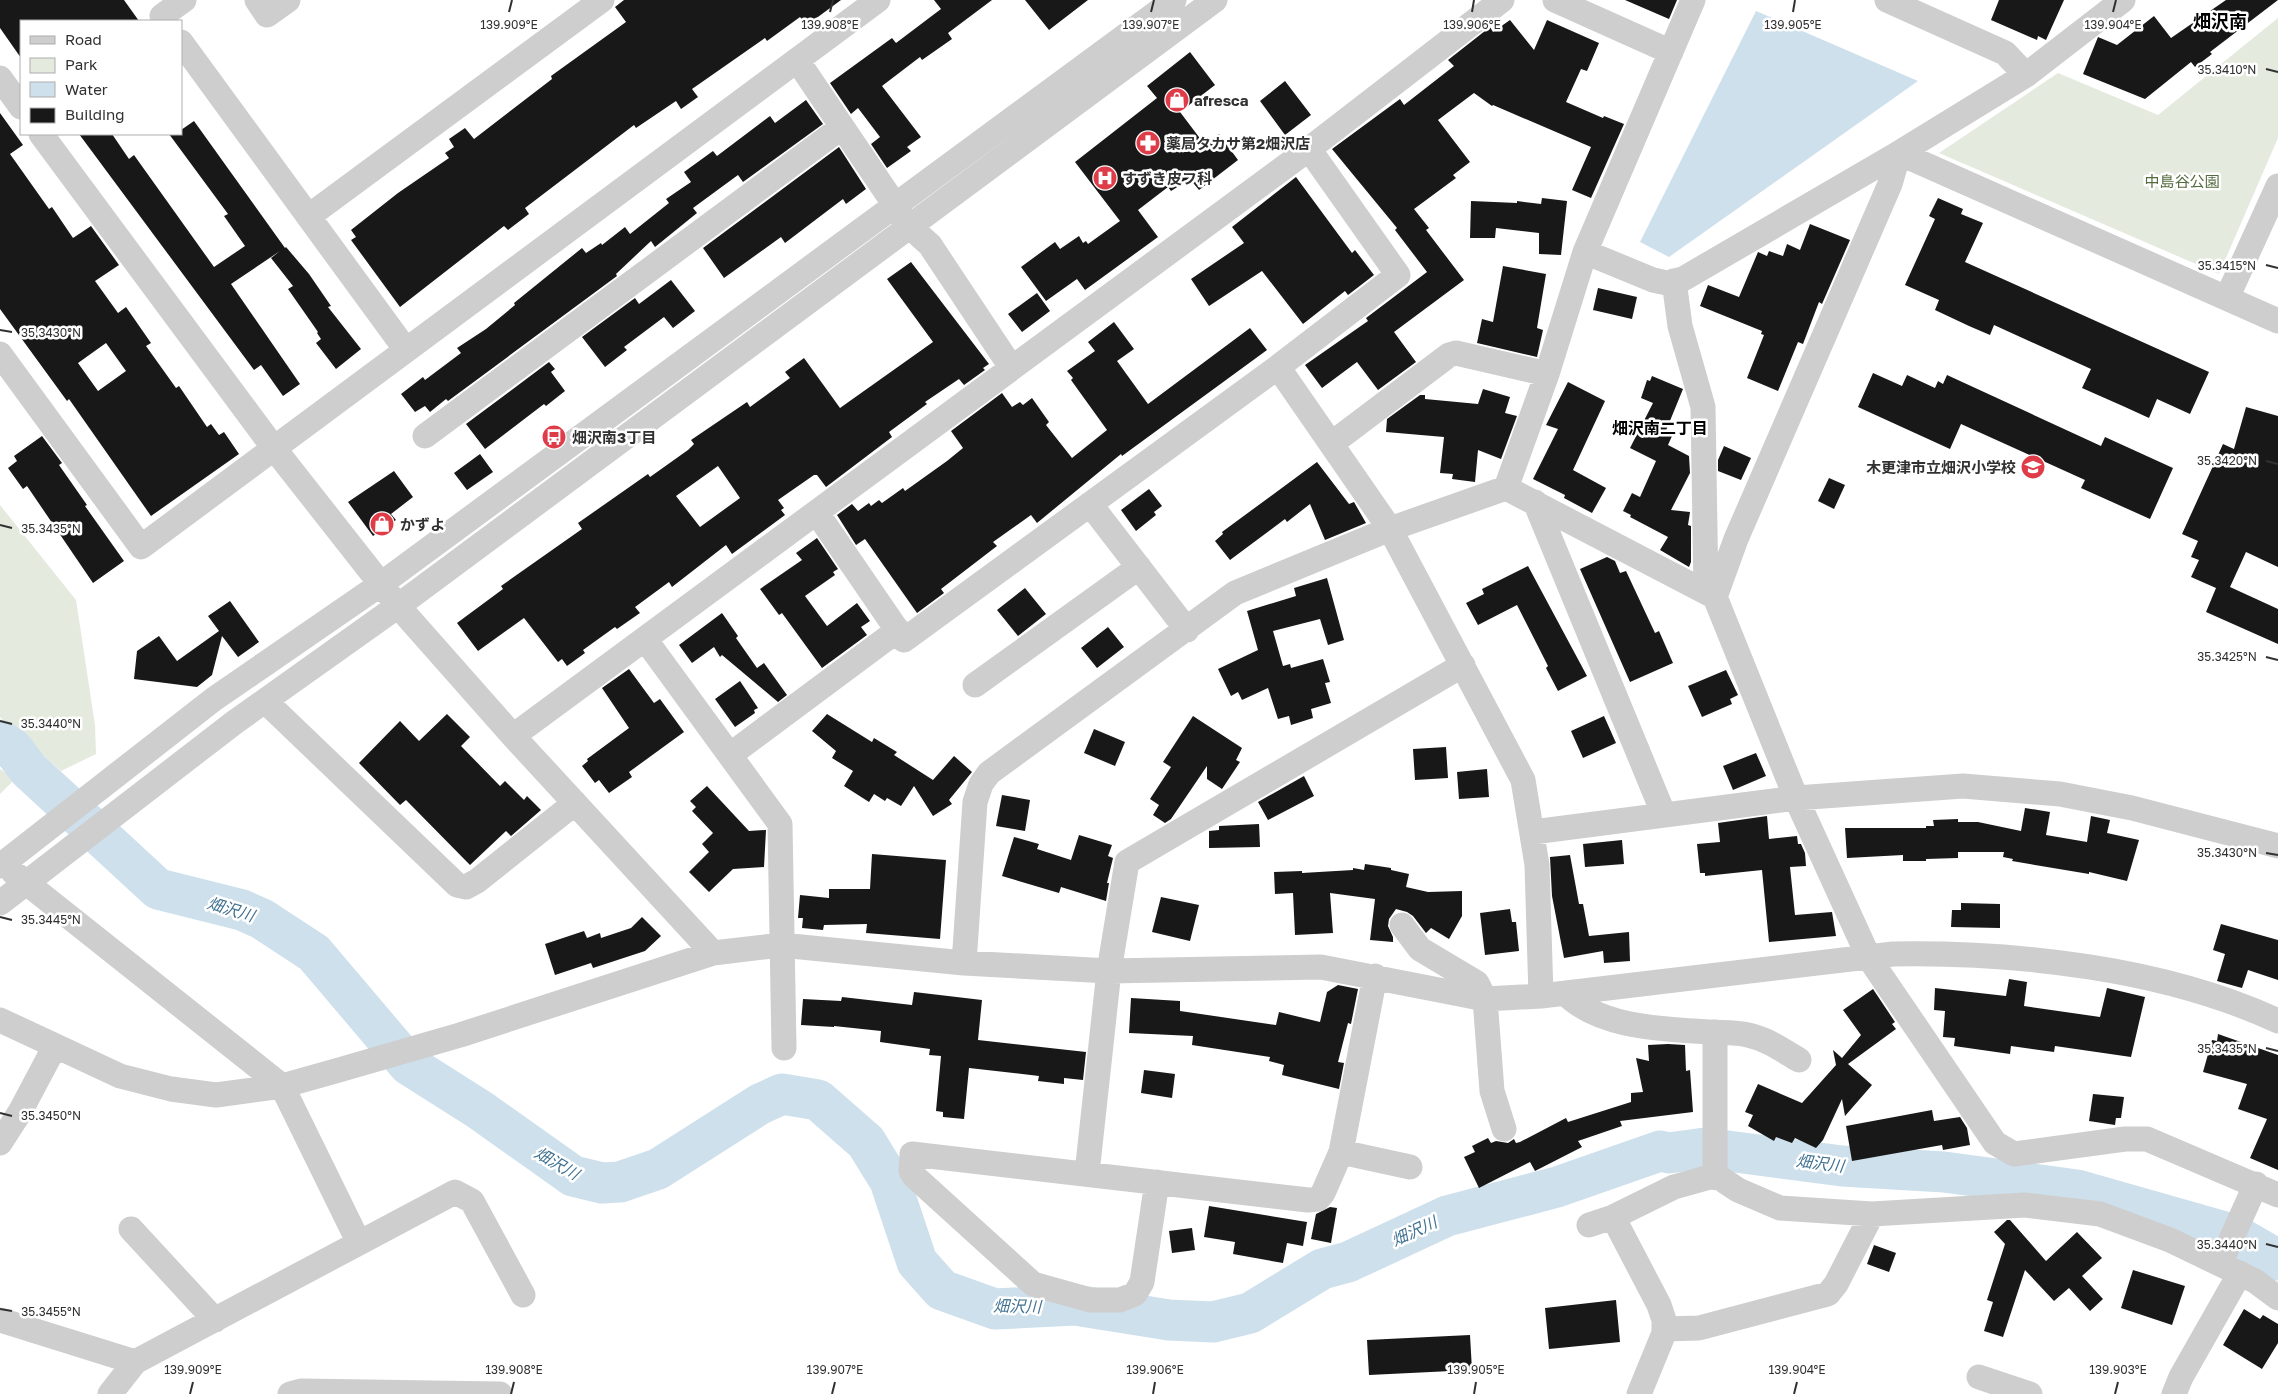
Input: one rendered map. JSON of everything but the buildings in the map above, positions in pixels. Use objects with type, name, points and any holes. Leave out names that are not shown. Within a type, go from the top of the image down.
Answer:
[{"type":"street","points":[[159,12],[184,0]]},
{"type":"street","points":[[256,0],[267,15],[288,0]]},
{"type":"street","points":[[309,216],[602,0]]},
{"type":"street","points":[[0,354],[141,547],[273,447],[797,60],[852,8],[878,0]]},
{"type":"street","points":[[359,1243],[282,1086],[0,864],[214,699],[381,584],[1174,0]]},
{"type":"street","points":[[0,903],[235,722],[398,606],[1215,0]]},
{"type":"street","points":[[514,736],[1309,149],[1502,0]]},
{"type":"street","points":[[1554,0],[1671,52]]},
{"type":"street","points":[[1506,488],[1547,374],[1585,252],[1693,0]]},
{"type":"street","points":[[1886,0],[2005,53],[2026,75]]},
{"type":"street","points":[[1585,252],[1653,280],[1667,283],[1691,275],[1899,153],[2026,75],[2123,0]]},
{"type":"street","points":[[182,43],[406,350]]},
{"type":"street","points":[[797,60],[894,206],[909,226],[930,245],[1011,368]]},
{"type":"street","points":[[0,78],[20,106]]},
{"type":"street","points":[[425,436],[842,128]]},
{"type":"street","points":[[42,135],[273,447],[398,606],[713,953]]},
{"type":"street","points":[[817,513],[904,640],[1278,367],[1398,275],[1309,149]]},
{"type":"street","points":[[1899,153],[2278,321]]},
{"type":"street","points":[[1710,595],[1736,540],[1890,184],[1899,153]]},
{"type":"street","points":[[2227,298],[2278,186]]},
{"type":"street","points":[[1674,281],[1680,326],[1703,407],[1710,595],[1796,798],[1869,958],[1995,1143],[2006,1151],[2014,1154],[2124,1139],[2147,1138],[2278,1195]]},
{"type":"street","points":[[1331,444],[1449,355],[1456,353],[1547,374]]},
{"type":"street","points":[[1278,367],[1390,529],[1522,780],[1533,832],[1553,994]]},
{"type":"street","points":[[964,963],[975,802],[981,784],[988,773],[1187,630],[1235,593],[1390,529],[1506,488],[1710,595]]},
{"type":"street","points":[[1535,502],[1664,815]]},
{"type":"street","points":[[1090,504],[1187,630]]},
{"type":"street","points":[[975,686],[1138,567]]},
{"type":"street","points":[[730,755],[898,630]]},
{"type":"street","points":[[645,640],[780,824],[784,1048]]},
{"type":"street","points":[[1088,1173],[1109,971],[1127,862],[1463,665]]},
{"type":"street","points":[[265,701],[457,885],[466,887],[478,881],[575,803]]},
{"type":"street","points":[[1533,832],[1796,798],[1963,786],[2060,794],[2132,808],[2278,846]]},
{"type":"street","points":[[1402,925],[1420,949],[1477,983],[1486,999],[1492,1091],[1504,1129]]},
{"type":"street","points":[[0,1020],[120,1076],[171,1089],[216,1095],[282,1086],[339,1070],[460,1035],[713,953],[781,945],[964,963],[1109,971],[1321,967],[1486,999],[1553,994],[1893,954],[1949,953],[2066,964],[2127,974],[2197,991],[2258,1011],[2278,1021]]},
{"type":"street","points":[[1157,1182],[1142,1282],[1135,1294],[1120,1300],[1090,1300],[1033,1284],[914,1176],[911,1171],[912,1154],[1088,1173],[1308,1200],[1318,1198],[1323,1193],[1341,1152],[1375,976]]},
{"type":"street","points":[[1553,994],[1594,1015],[1676,1030],[1746,1034],[1765,1039],[1799,1060]]},
{"type":"street","points":[[1714,1177],[1715,1032]]},
{"type":"street","points":[[0,1143],[20,1112],[55,1046]]},
{"type":"street","points":[[1341,1152],[1410,1167]]},
{"type":"street","points":[[1589,1225],[1613,1217],[1674,1187],[1710,1176],[1720,1178],[1761,1202],[1780,1208],[1872,1214],[2025,1205],[2100,1214],[2170,1240],[2230,1268],[2278,1298]]},
{"type":"street","points":[[2174,1394],[2230,1268],[2256,1184]]},
{"type":"street","points":[[110,1394],[135,1362],[455,1192],[462,1194],[472,1201],[476,1207],[523,1294]]},
{"type":"street","points":[[1664,1329],[1699,1328],[1828,1294],[1836,1284],[1872,1214]]},
{"type":"street","points":[[1613,1217],[1659,1305],[1664,1320],[1664,1329],[1651,1368],[1639,1394]]},
{"type":"street","points":[[131,1229],[215,1320]]},
{"type":"street","points":[[0,1320],[135,1362]]},
{"type":"street","points":[[1979,1377],[2030,1394]]},
{"type":"street","points":[[290,1394],[301,1391],[500,1394]]},
{"type":"green space","name":"中島谷公園","points":[[2278,18],[2278,138],[2219,274],[1939,153],[2058,73],[2158,115]]},
{"type":"green space","points":[[0,505],[76,600],[95,725],[96,754],[61,771],[0,717]]},
{"type":"green space","points":[[0,769],[15,779],[0,794]]},
{"type":"water","points":[[1756,11],[1918,81],[1669,257],[1640,242]]},
{"type":"waterway","name":"畑沢川","points":[[0,740],[12,748],[29,770],[158,889],[242,910],[262,919],[314,953],[409,1065],[480,1110],[573,1176],[602,1183],[620,1182],[658,1169],[760,1104],[782,1094],[818,1100],[866,1142],[890,1181],[917,1262],[942,1290],[995,1309],[1075,1305],[1169,1320],[1213,1322],[1250,1313],[1322,1269],[1348,1262],[1447,1216],[1557,1187],[1660,1151],[1669,1153],[1705,1148],[1842,1166],[1944,1172],[2077,1190],[2235,1235],[2278,1260]]},
{"type":"place","name":"afresca","points":[[1177,100]]},
{"type":"place","name":"薬局タカサ第2畑沢店","points":[[1148,143]]},
{"type":"place","name":"すずき皮フ科","points":[[1105,178]]},
{"type":"place","name":"畑沢南3丁目","points":[[554,437]]},
{"type":"place","name":"木更津市立畑沢小学校","points":[[2033,467]]},
{"type":"place","name":"かずよ","points":[[382,524]]},
{"type":"district","name":"畑沢南","points":[[2220,21]]},
{"type":"district","name":"畑沢南二丁目","points":[[1660,428]]}]
